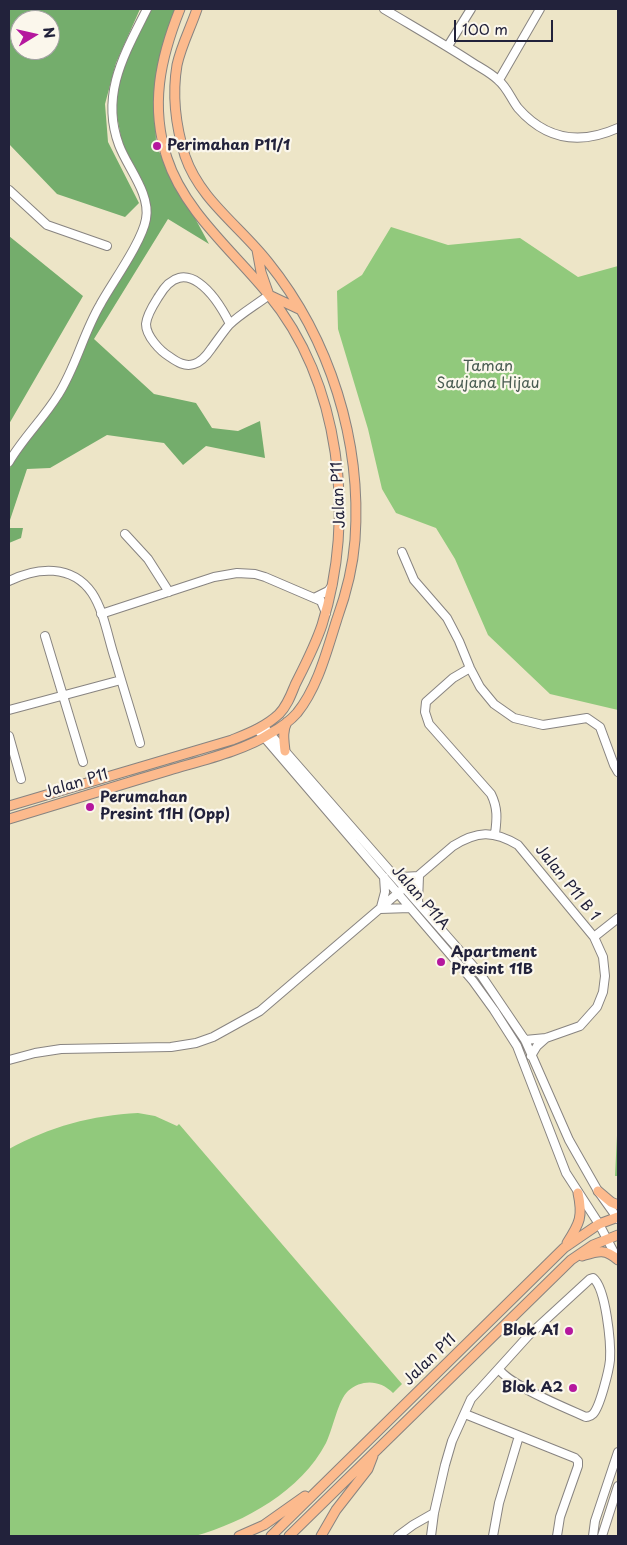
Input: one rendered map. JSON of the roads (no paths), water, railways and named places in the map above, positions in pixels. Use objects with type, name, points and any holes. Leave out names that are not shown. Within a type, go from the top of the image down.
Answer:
[{"type":"main road","name":"Jalan P11","points":[[9,806],[216,745],[260,728],[280,713],[286,704],[315,645],[326,613],[332,586],[338,537],[339,486],[334,444],[324,400],[303,350],[283,315],[269,295],[192,206],[167,159],[161,131],[158,84],[170,35],[180,9]]},
{"type":"main road","name":"Jalan P11","points":[[9,819],[203,760],[267,736],[288,722],[297,713],[312,690],[344,598],[352,565],[355,540],[355,489],[349,440],[343,409],[325,355],[285,283],[257,249],[222,214],[196,180],[186,156],[174,103],[177,64],[198,9]]},
{"type":"main road","points":[[257,249],[261,272],[269,295],[301,310]]},
{"type":"main road","points":[[285,751],[284,727],[288,722]]},
{"type":"main road","points":[[598,1191],[611,1202],[618,1205]]},
{"type":"main road","points":[[564,1248],[579,1223],[581,1210],[578,1192]]},
{"type":"main road","name":"Jalan P11","points":[[271,1536],[564,1248],[600,1224],[618,1218]]},
{"type":"main road","name":"Jalan P11","points":[[289,1536],[571,1260],[593,1245],[618,1235]]},
{"type":"main road","points":[[571,1260],[592,1252],[603,1251],[611,1253],[618,1260]]},
{"type":"main road","points":[[321,1536],[336,1510],[368,1469],[374,1454]]},
{"type":"main road","points":[[239,1536],[282,1513],[333,1474]]},
{"type":"street","points":[[9,462],[65,384],[98,308],[132,250],[146,220],[147,208],[144,198],[119,145],[111,105],[116,80],[125,54],[147,9]]},
{"type":"street","points":[[384,9],[448,46],[499,80],[518,107],[544,130],[567,137],[588,138],[618,128]]},
{"type":"street","points":[[448,46],[471,9]]},
{"type":"street","points":[[499,80],[540,9]]},
{"type":"street","points":[[9,190],[47,225],[107,246]]},
{"type":"street","points":[[230,324],[221,307],[202,285],[186,276],[175,278],[164,288],[150,310],[146,324],[152,340],[167,356],[181,364],[194,364],[204,358],[230,324],[269,295]]},
{"type":"street","points":[[125,534],[148,559],[169,592]]},
{"type":"street","points":[[402,552],[414,580],[447,618],[480,687],[494,704],[514,718],[543,725],[587,718],[600,727],[618,772]]},
{"type":"street","points":[[9,580],[31,572],[53,570],[70,574],[91,592],[101,614],[140,743]]},
{"type":"street","points":[[101,614],[214,577],[237,573],[254,574],[321,601],[326,613]]},
{"type":"street","points":[[314,598],[328,591],[332,586]]},
{"type":"street","points":[[45,636],[83,762]]},
{"type":"street","points":[[9,1060],[61,1049],[171,1047],[196,1043],[214,1037],[260,1011],[453,846],[473,835],[495,834],[498,815],[496,804],[491,794],[429,724],[425,712],[426,702],[453,678],[470,668]]},
{"type":"street","points":[[9,710],[121,680]]},
{"type":"street","name":"Jalan P11A","points":[[260,728],[473,981],[494,1010],[517,1046],[566,1173],[600,1224],[618,1260]]},
{"type":"street","points":[[9,736],[21,779]]},
{"type":"street","name":"Jalan P11A","points":[[267,736],[285,751],[481,975],[525,1040],[569,1140],[598,1191],[618,1218]]},
{"type":"street","name":"Jalan P11 B 1","points":[[495,834],[507,838],[518,845],[594,937],[603,957],[605,976],[603,992],[597,1007],[580,1026],[546,1038],[525,1040]]},
{"type":"street","points":[[394,875],[401,877],[418,876]]},
{"type":"street","points":[[418,876],[418,902]]},
{"type":"street","points":[[380,909],[384,898],[384,877]]},
{"type":"street","points":[[380,909],[410,908]]},
{"type":"street","points":[[594,937],[618,918]]},
{"type":"street","points":[[531,1056],[537,1046],[546,1038]]},
{"type":"street","points":[[431,1536],[434,1513],[452,1441],[471,1399],[498,1369],[529,1335],[590,1279],[593,1278],[597,1281],[608,1327],[610,1360],[606,1383],[591,1416],[586,1417],[546,1399],[504,1376],[498,1369]]},
{"type":"street","points":[[465,1414],[578,1461],[578,1466],[560,1517],[556,1536]]},
{"type":"street","points":[[493,1536],[499,1503],[519,1436]]},
{"type":"street","points":[[592,1536],[618,1456]]},
{"type":"street","points":[[602,1536],[618,1486]]},
{"type":"street","points":[[398,1536],[434,1513]]},
{"type":"place","name":"Perimahan P11/1","points":[[157,146]]},
{"type":"place","name":"Perumahan Presint 11H (Opp)","points":[[90,807]]},
{"type":"place","name":"Apartment Presint 11B","points":[[441,962]]},
{"type":"place","name":"Blok A1","points":[[569,1331]]},
{"type":"place","name":"Blok A2","points":[[573,1388]]},
{"type":"park label","name":"Taman Saujana Hijau","points":[[488,376]]}]
